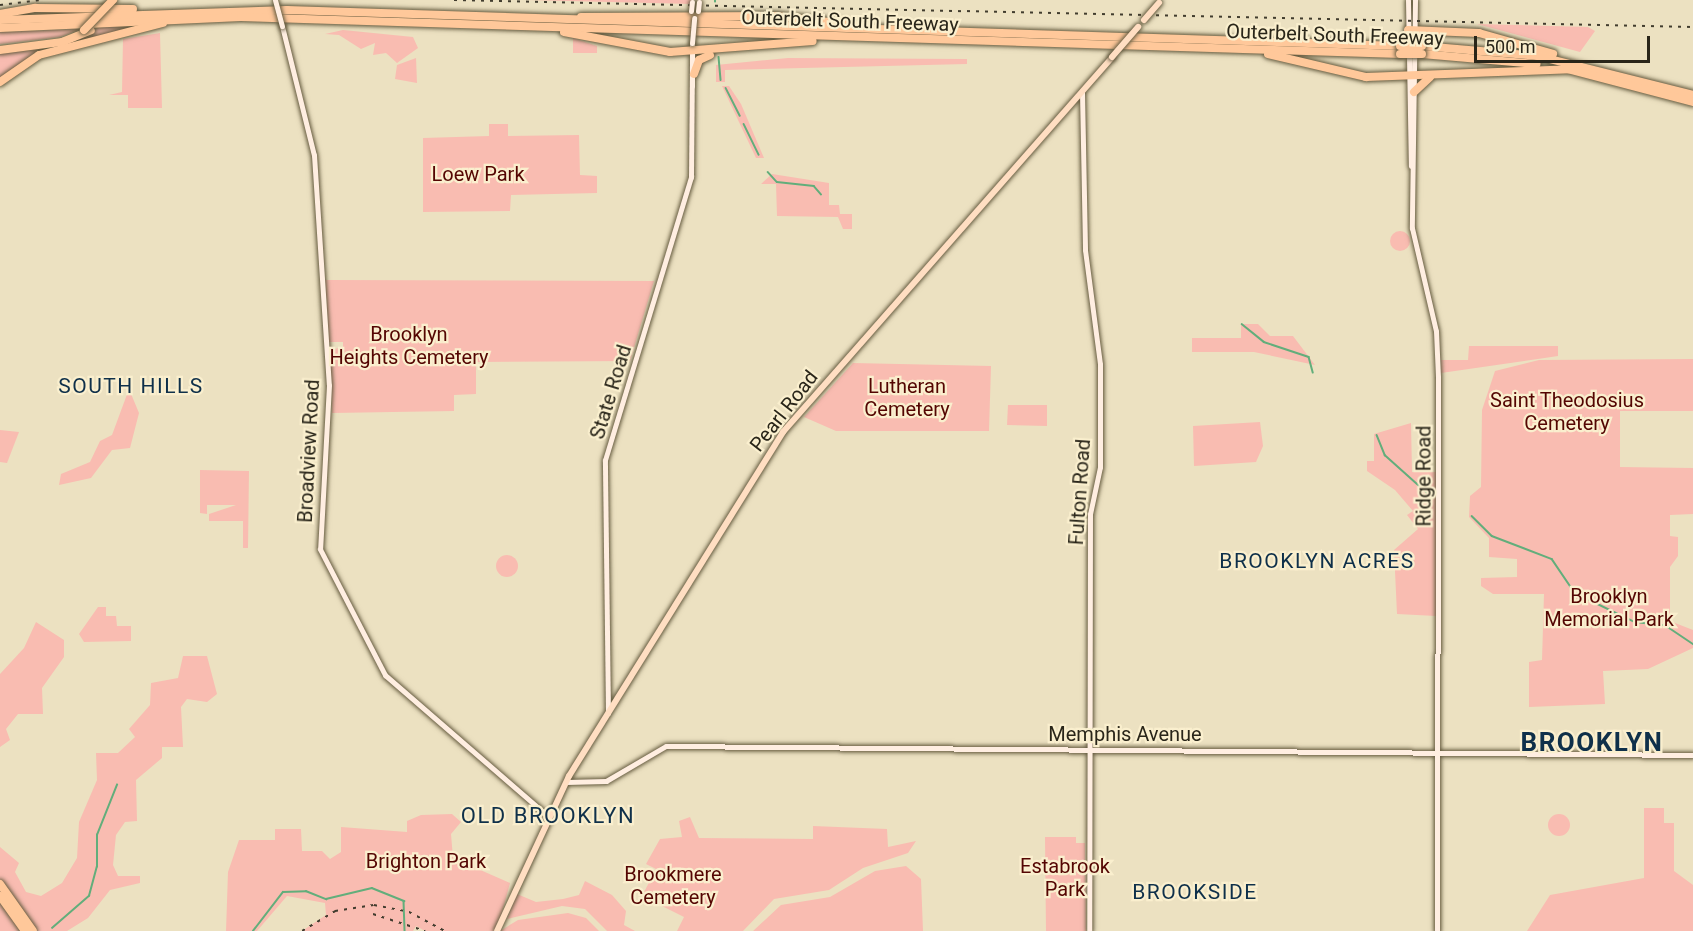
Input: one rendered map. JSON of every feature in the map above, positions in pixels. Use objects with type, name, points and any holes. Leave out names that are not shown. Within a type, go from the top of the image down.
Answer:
[{"type":"highway","points":[[0,48],[62,42],[88,30],[115,0]]},
{"type":"highway","points":[[0,14],[34,8],[170,10]]},
{"type":"highway","name":"Outerbelt South Freeway","points":[[0,20],[170,10],[881,39],[1198,48],[1422,50],[1572,66],[1693,94]]},
{"type":"highway","points":[[498,22],[694,13],[790,17],[923,31]]},
{"type":"highway","points":[[0,82],[19,64],[45,53],[147,26],[225,18]]},
{"type":"highway","name":"Outerbelt South Freeway","points":[[0,28],[225,18],[498,22],[923,31],[1400,50]]},
{"type":"highway","points":[[498,22],[692,53],[881,39]]},
{"type":"highway","points":[[1411,30],[1479,33],[1572,66]]},
{"type":"highway","points":[[1198,48],[1277,55],[1360,76],[1411,76],[1572,66]]},
{"type":"highway","points":[[694,74],[704,57],[735,49]]},
{"type":"highway","name":"Outerbelt South Freeway","points":[[1572,66],[1693,102]]},
{"type":"highway","points":[[1414,92],[1424,79],[1450,73]]},
{"type":"highway","points":[[0,884],[33,931]]},
{"type":"highway","points":[[0,896],[25,931]]},
{"type":"main road","name":"Broadview Road","points":[[275,0],[314,155],[329,385],[320,549],[385,675],[549,817]]},
{"type":"main road","name":"Ridge Road","points":[[1408,0],[1411,30],[1413,237],[1438,349],[1437,931]]},
{"type":"main road","name":"Ridge Road","points":[[1411,30],[1415,0]]},
{"type":"main road","name":"State Road","points":[[608,714],[605,460],[691,178],[692,53],[695,1]]},
{"type":"main road","name":"Pearl Road","points":[[498,930],[566,782],[783,432],[1160,1]]},
{"type":"main road","name":"State Road","points":[[692,53],[694,74],[692,86]]},
{"type":"main road","name":"Ridge Road","points":[[1411,76],[1414,92],[1412,168]]},
{"type":"main road","name":"Fulton Road","points":[[1082,92],[1084,250],[1100,364],[1100,467],[1090,501],[1089,931]]},
{"type":"main road","name":"Memphis Avenue","points":[[566,782],[606,781],[666,746],[1693,754]]},
{"type":"green space","points":[[528,0],[692,0],[693,4],[610,2]]},
{"type":"green space","points":[[148,23],[32,56],[0,81],[0,51],[87,34],[98,27]]},
{"type":"green space","points":[[1477,24],[1588,27],[1595,31],[1580,52]]},
{"type":"green space","points":[[81,29],[60,37],[0,44],[0,32]]},
{"type":"green space","points":[[343,30],[413,37],[418,48],[397,63],[386,53],[373,55],[375,43],[361,49],[339,35],[325,34]]},
{"type":"green space","points":[[160,33],[162,108],[128,108],[128,95],[109,95],[122,92],[123,39]]},
{"type":"green space","points":[[573,38],[597,46],[597,53],[573,53]]},
{"type":"green space","points":[[416,58],[417,83],[395,79],[397,65]]},
{"type":"green space","points":[[788,58],[967,59],[967,64],[725,70],[725,82],[716,82],[716,65]]},
{"type":"green space","points":[[722,86],[729,86],[741,104],[764,158],[756,158]]},
{"type":"green space","name":"Loew Park","points":[[489,124],[508,124],[508,136],[579,135],[580,175],[597,176],[597,193],[511,195],[510,211],[423,212],[423,138],[489,136]]},
{"type":"green space","points":[[772,174],[829,183],[829,205],[839,205],[840,214],[852,214],[852,229],[843,229],[838,217],[777,216],[776,184],[761,184]]},
{"type":"green space","points":[[1400,231],[1407,234],[1410,241],[1407,248],[1400,251],[1393,248],[1390,241],[1393,234]]},
{"type":"green space","name":"Brooklyn Heights Cemetery","points":[[325,280],[654,281],[630,361],[476,362],[476,394],[454,395],[454,411],[332,413],[330,350],[343,347],[343,342],[329,342]]},
{"type":"green space","points":[[1241,324],[1258,324],[1270,336],[1293,336],[1315,365],[1254,352],[1192,352],[1192,338],[1241,338]]},
{"type":"green space","points":[[1469,346],[1558,346],[1558,356],[1441,373],[1440,360],[1468,360]]},
{"type":"green space","name":"Brooklyn Memorial Park","points":[[1693,359],[1693,411],[1620,411],[1620,467],[1693,468],[1693,514],[1670,515],[1670,536],[1678,537],[1678,556],[1670,567],[1670,621],[1693,630],[1693,648],[1648,669],[1603,671],[1605,704],[1529,707],[1529,662],[1542,660],[1544,594],[1493,594],[1481,586],[1481,578],[1517,577],[1517,559],[1489,557],[1489,538],[1469,517],[1470,496],[1481,487],[1482,410],[1495,371],[1539,360]]},
{"type":"green space","name":"Lutheran Cemetery","points":[[853,363],[991,366],[989,431],[836,431],[804,417]]},
{"type":"green space","points":[[129,389],[139,413],[130,448],[112,450],[91,478],[59,485],[61,474],[90,462],[100,441],[112,435]]},
{"type":"green space","points":[[1008,405],[1047,405],[1047,426],[1007,425]]},
{"type":"green space","points":[[1260,422],[1263,446],[1256,462],[1194,466],[1193,426]]},
{"type":"green space","points":[[1411,423],[1412,472],[1436,472],[1436,616],[1397,614],[1394,550],[1418,529],[1407,515],[1413,511],[1395,490],[1367,471],[1367,461],[1374,461],[1374,434]]},
{"type":"green space","points":[[0,430],[19,432],[7,463],[0,462]]},
{"type":"green space","points":[[200,470],[249,471],[248,548],[243,548],[243,521],[209,521],[209,514],[236,505],[207,505],[207,514],[200,513]]},
{"type":"green space","points":[[507,555],[515,558],[518,566],[515,574],[507,577],[499,574],[496,566],[499,558]]},
{"type":"green space","points":[[98,607],[106,607],[106,616],[116,616],[117,626],[131,626],[131,641],[84,642],[79,634]]},
{"type":"green space","points":[[36,622],[64,640],[64,657],[42,688],[43,714],[18,714],[6,729],[10,740],[0,747],[0,674],[24,648]]},
{"type":"green space","points":[[183,656],[207,656],[217,694],[207,702],[187,699],[181,707],[183,747],[162,747],[162,758],[136,780],[137,821],[125,822],[116,835],[113,865],[118,876],[140,876],[140,883],[110,890],[88,918],[67,931],[33,931],[0,884],[0,847],[19,863],[15,872],[26,892],[41,896],[62,883],[77,858],[79,822],[97,780],[96,753],[118,753],[135,737],[129,729],[150,705],[151,683],[178,678]]},
{"type":"green space","points":[[1644,808],[1664,808],[1664,823],[1674,823],[1674,871],[1693,885],[1693,931],[1527,931],[1550,895],[1644,878]]},
{"type":"green space","name":"Brighton Park","points":[[452,814],[461,822],[451,834],[453,858],[510,883],[497,931],[425,931],[416,926],[413,931],[302,931],[326,915],[325,903],[287,896],[257,931],[226,931],[228,872],[239,840],[275,840],[275,829],[301,829],[302,851],[322,851],[330,859],[341,852],[341,827],[407,832],[407,821],[421,815]]},
{"type":"green space","points":[[1559,814],[1567,817],[1570,825],[1567,833],[1559,836],[1551,833],[1548,825],[1551,817]]},
{"type":"green space","name":"Brookmere Cemetery","points":[[690,817],[699,838],[813,839],[813,826],[887,829],[888,847],[916,841],[908,853],[863,868],[829,890],[774,899],[743,931],[677,931],[684,917],[642,896],[656,869],[646,864],[660,839],[682,837],[679,821]]},
{"type":"green space","name":"Estabrook Park","points":[[1045,837],[1076,837],[1076,843],[1085,843],[1086,931],[1046,931]]},
{"type":"green space","points":[[906,866],[921,879],[923,931],[753,931],[781,905],[830,897],[875,871]]},
{"type":"green space","points":[[585,881],[612,895],[626,911],[624,925],[635,931],[607,931],[585,909],[562,906],[507,919],[517,894],[536,902],[563,899],[579,895]]},
{"type":"green space","points":[[0,896],[25,931],[0,931]]},
{"type":"green space","points":[[568,913],[586,918],[599,931],[500,931],[518,920]]},
{"type":"waterway","points":[[719,57],[721,80]]},
{"type":"waterway","points":[[726,88],[740,116]]},
{"type":"waterway","points":[[744,124],[759,155]]},
{"type":"waterway","points":[[768,172],[777,182],[814,186],[821,194]]},
{"type":"waterway","points":[[1242,324],[1264,342],[1309,357],[1313,372]]},
{"type":"waterway","points":[[1377,435],[1385,455],[1433,498]]},
{"type":"waterway","points":[[1472,516],[1492,536],[1552,559],[1575,593],[1635,622],[1665,625],[1693,644]]},
{"type":"waterway","points":[[52,928],[89,896],[97,867],[97,835],[117,785]]},
{"type":"waterway","points":[[253,931],[283,892],[306,891],[326,899],[372,888],[404,901],[405,931]]},
{"type":"railway","points":[[0,5],[41,0]]},
{"type":"railway","points":[[454,0],[1693,27]]},
{"type":"railway","points":[[302,931],[335,911],[374,905],[409,912],[444,931]]},
{"type":"railway","points":[[373,914],[425,931]]},
{"type":"district","name":"SOUTH HILLS","points":[[131,386]]},
{"type":"district","name":"BROOKLYN ACRES","points":[[1317,561]]},
{"type":"district","name":"BROOKLYN","points":[[1592,743]]},
{"type":"district","name":"OLD BROOKLYN","points":[[548,816]]},
{"type":"district","name":"BROOKSIDE","points":[[1195,892]]},
{"type":"park label","name":"Saint Theodosius Cemetery","points":[[1567,412]]}]
